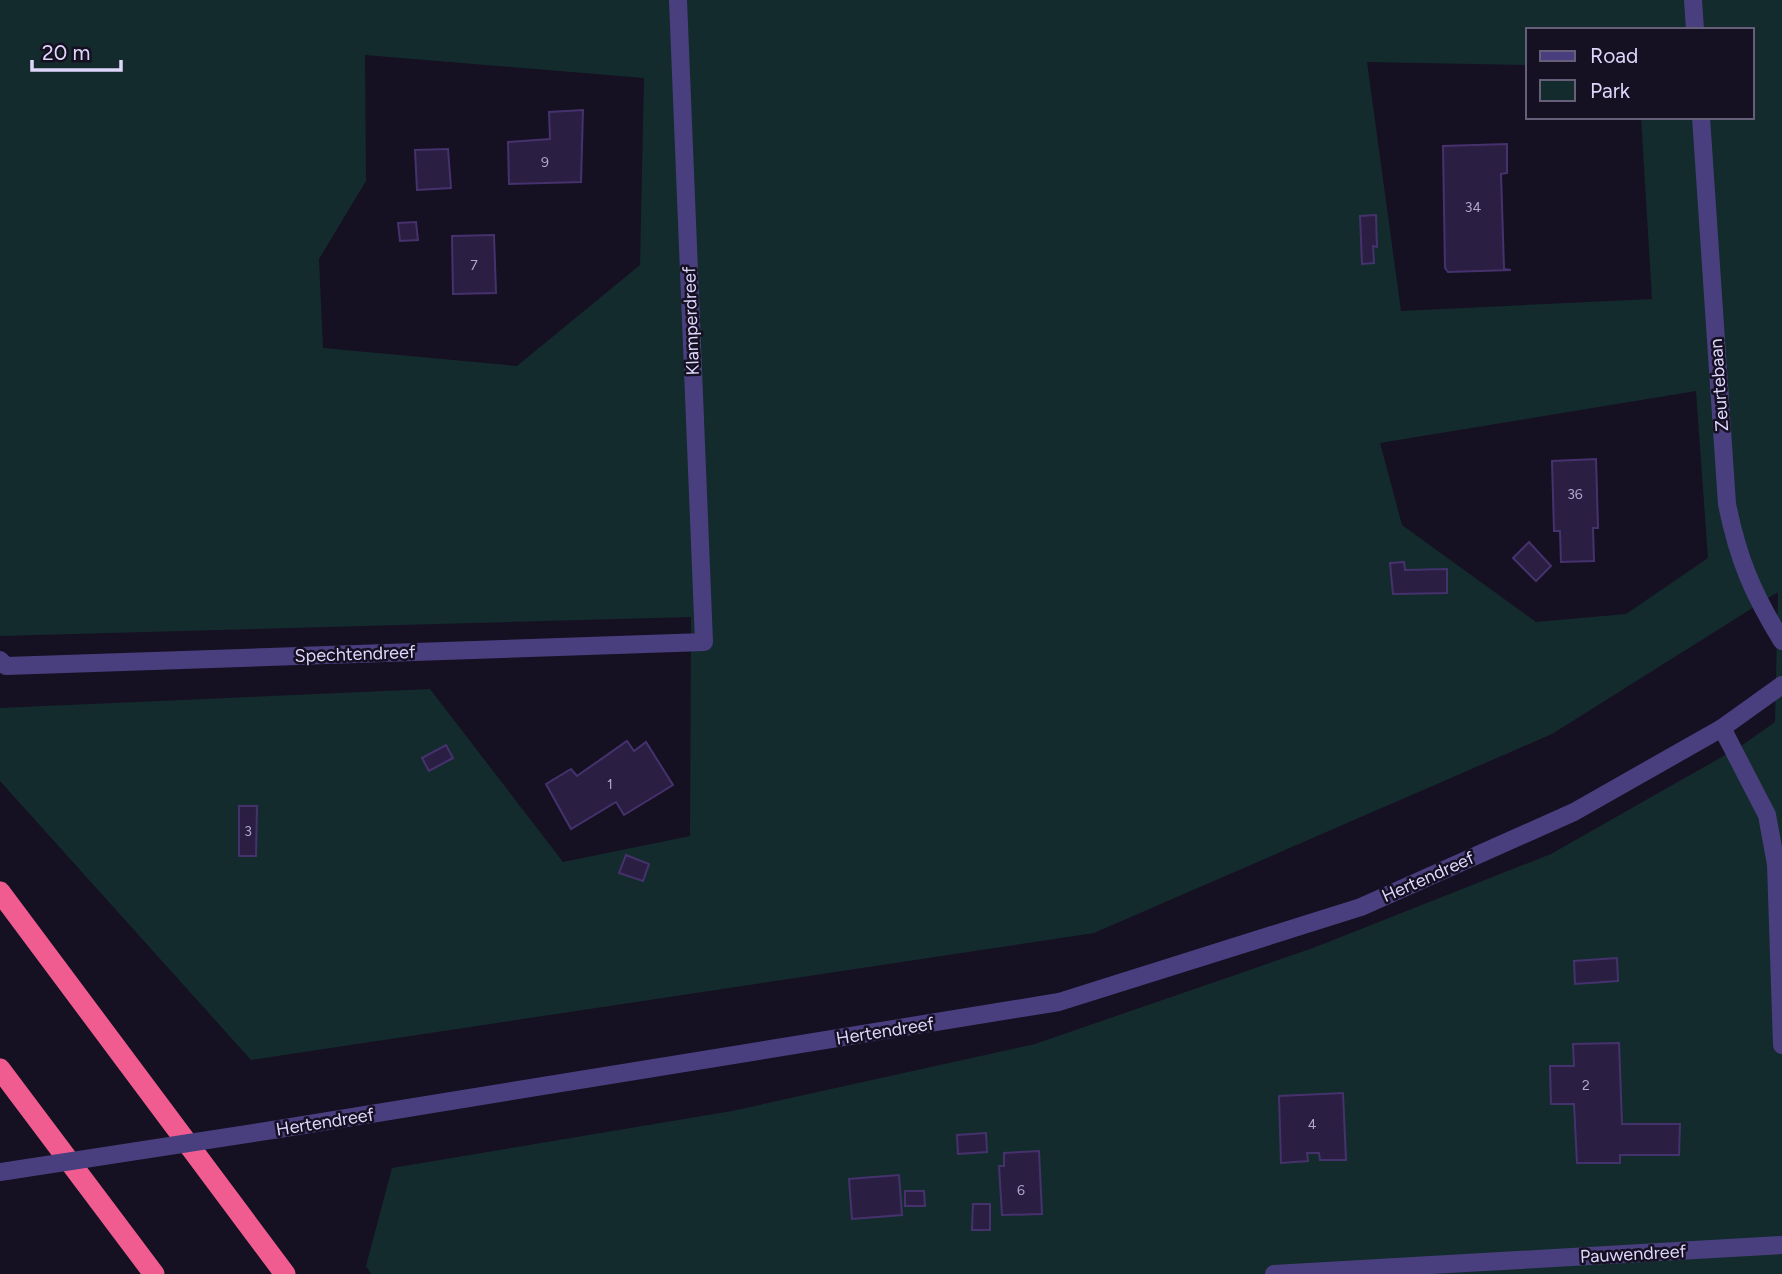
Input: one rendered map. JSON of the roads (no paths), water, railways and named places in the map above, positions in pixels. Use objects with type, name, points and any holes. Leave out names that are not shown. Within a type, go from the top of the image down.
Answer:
[{"type":"highway","points":[[0,892],[285,1274]]},
{"type":"highway","points":[[0,1069],[154,1274]]},
{"type":"street","name":"Klamperdreef","points":[[678,0],[704,642]]},
{"type":"street","points":[[1693,0],[1695,28]]},
{"type":"street","name":"Zeurtebaan","points":[[1701,119],[1727,504],[1736,550],[1755,597],[1782,641]]},
{"type":"street","name":"Spechtendreef","points":[[3,663],[704,642]]},
{"type":"street","name":"Hertendreef","points":[[0,1172],[1059,1002],[1361,906],[1574,812],[1722,728],[1782,685]]},
{"type":"street","points":[[1722,728],[1768,815],[1776,864],[1782,1045]]},
{"type":"street","name":"Pauwendreef","points":[[1275,1274],[1782,1245]]}]
